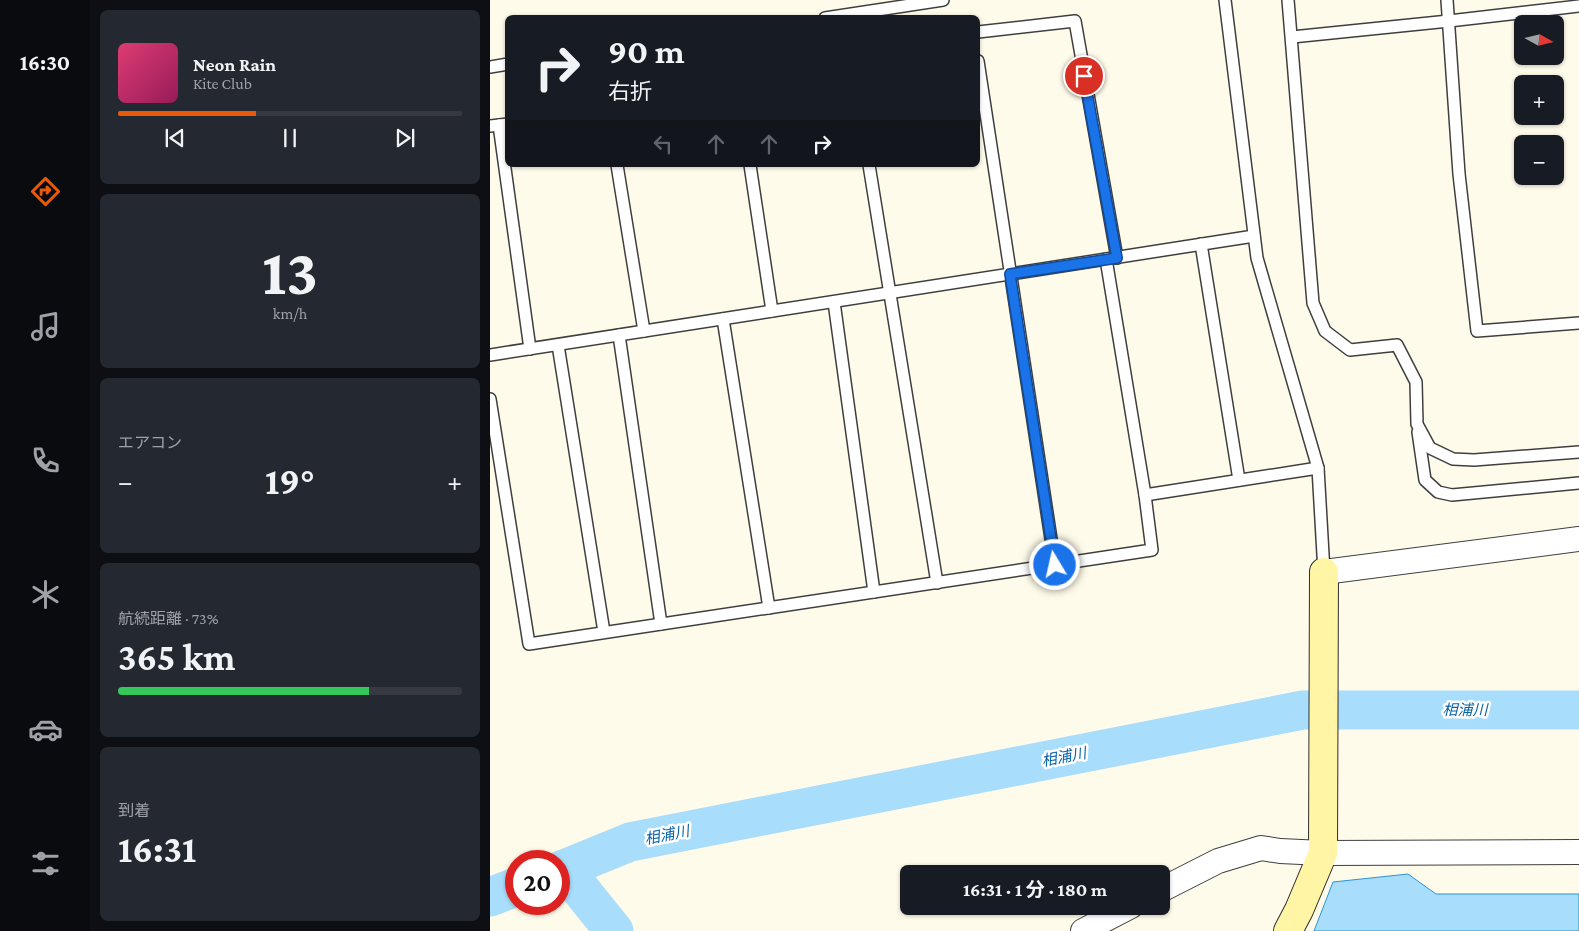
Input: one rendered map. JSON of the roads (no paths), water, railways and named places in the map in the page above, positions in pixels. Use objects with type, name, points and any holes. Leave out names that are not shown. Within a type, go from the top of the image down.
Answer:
[{"type":"street","points":[[1288,931],[1300,910],[1324,846],[1324,584],[1579,539]]},
{"type":"street","points":[[1170,885],[1218,861],[1261,848],[1280,851],[1324,846],[1579,852]]},
{"type":"street","points":[[1083,931],[1113,915]]},
{"type":"lane","points":[[845,15],[943,0]]},
{"type":"lane","points":[[1225,0],[1257,258],[1318,468],[1324,584]]},
{"type":"lane","points":[[1288,0],[1313,303],[1325,331],[1350,350],[1397,345],[1416,382],[1417,424],[1425,480],[1438,492],[1452,495],[1579,483]]},
{"type":"lane","points":[[1447,0],[1459,174],[1477,330],[1579,323]]},
{"type":"lane","points":[[1292,37],[1579,6]]},
{"type":"lane","points":[[490,398],[529,644],[1152,550],[1075,21],[980,32]]},
{"type":"lane","points":[[490,67],[505,64]]},
{"type":"lane","points":[[980,75],[1055,565]]},
{"type":"lane","points":[[499,125],[530,349]]},
{"type":"lane","points":[[617,167],[644,331]]},
{"type":"lane","points":[[750,167],[772,311]]},
{"type":"lane","points":[[869,167],[938,582]]},
{"type":"lane","points":[[490,355],[1254,236]]},
{"type":"lane","points":[[1201,244],[1238,480]]},
{"type":"lane","points":[[834,302],[874,592]]},
{"type":"lane","points":[[723,319],[769,608]]},
{"type":"lane","points":[[619,335],[661,624]]},
{"type":"lane","points":[[558,345],[604,632]]},
{"type":"lane","points":[[1417,424],[1430,448],[1452,459],[1474,460],[1579,452]]},
{"type":"lane","points":[[1145,495],[1318,468]]},
{"type":"water","points":[[1408,874],[1436,894],[1579,894],[1579,931],[1314,931],[1333,882]]},
{"type":"waterway","name":"相浦川","points":[[570,867],[630,842],[1303,710],[1579,710]]},
{"type":"waterway","points":[[570,876],[614,931]]},
{"type":"waterway","name":"相浦川","points":[[490,897],[505,891]]}]
